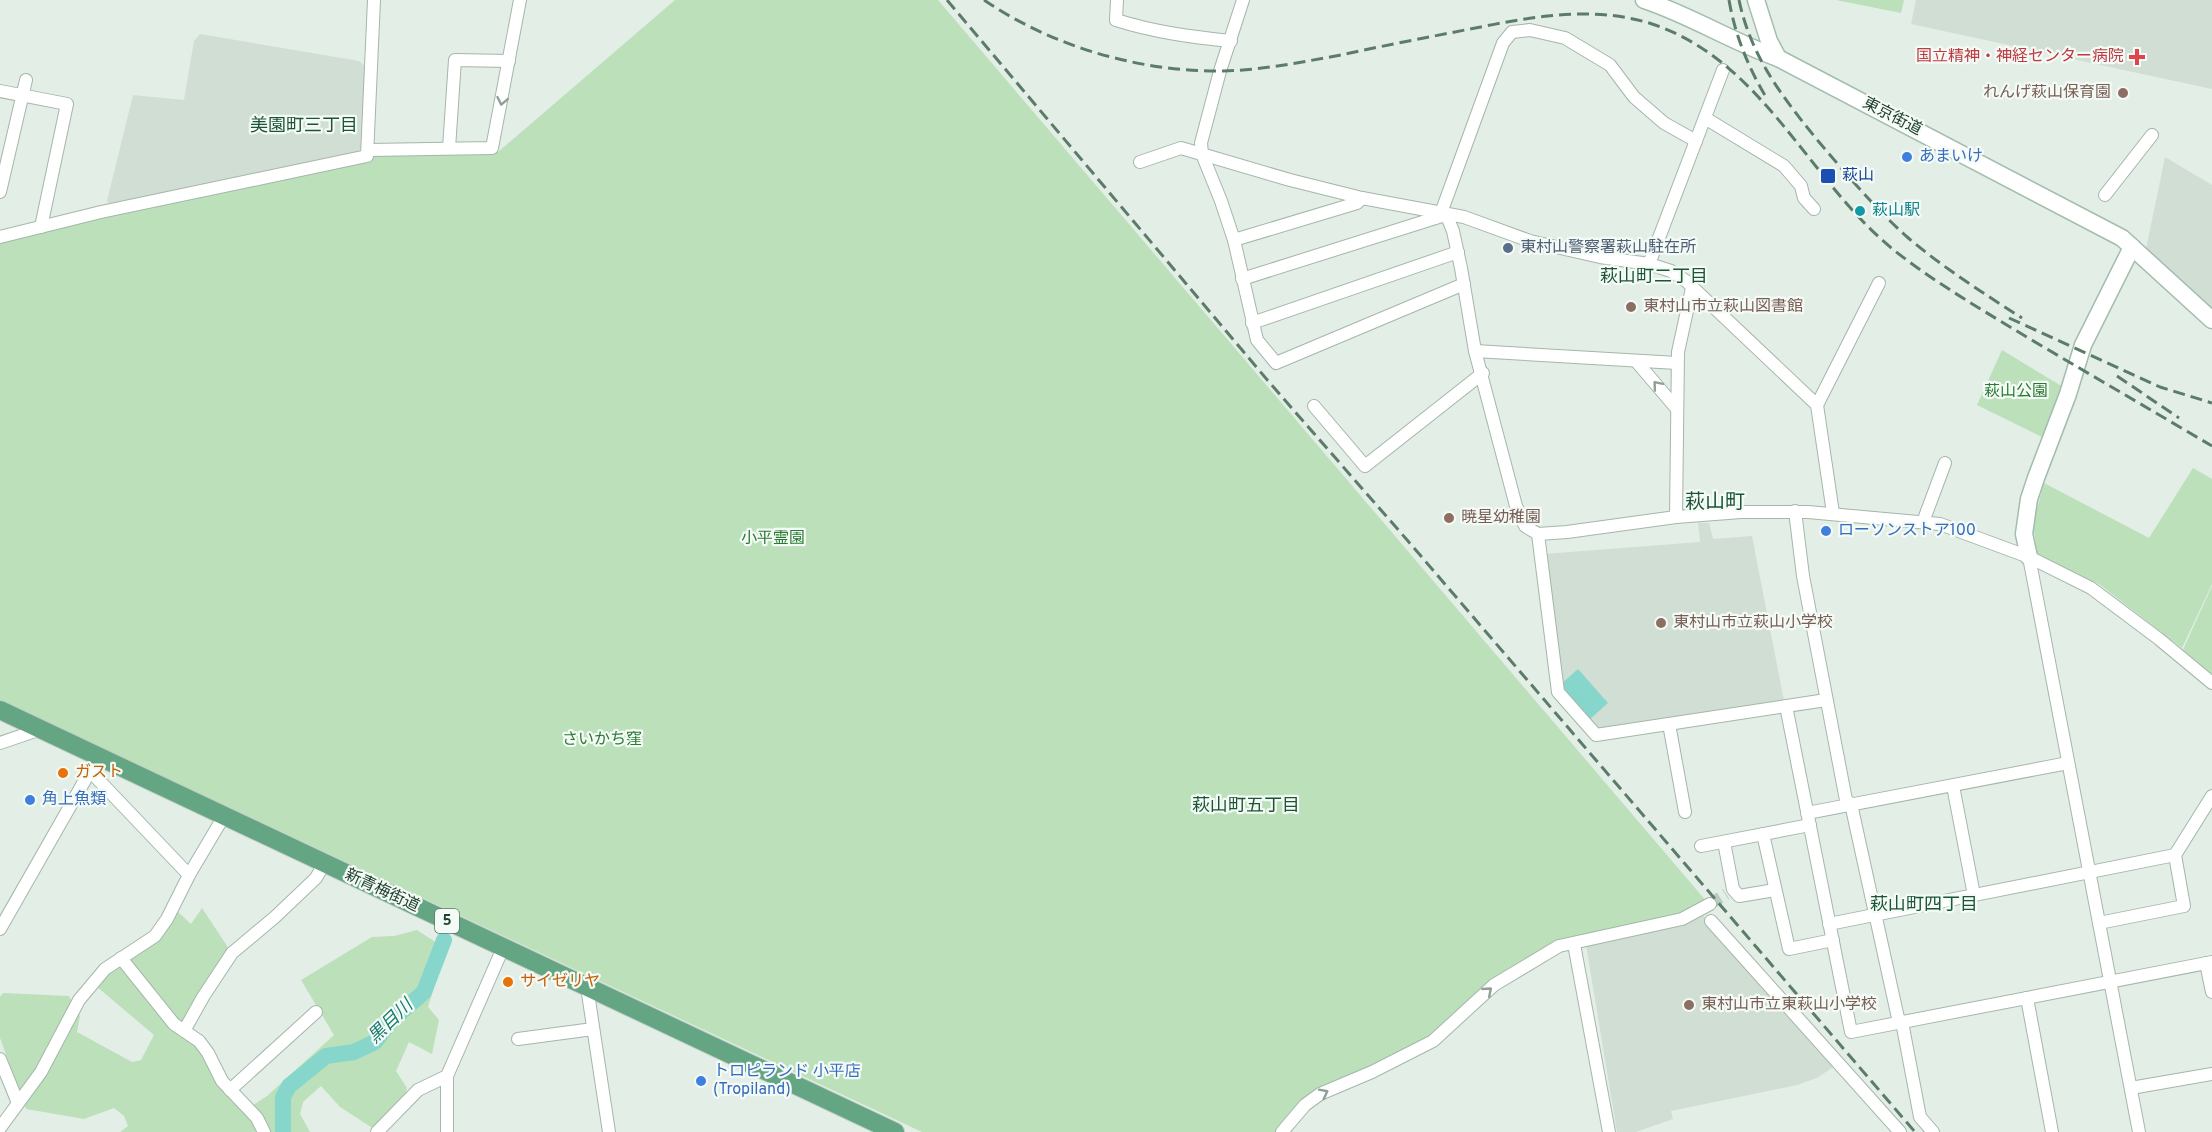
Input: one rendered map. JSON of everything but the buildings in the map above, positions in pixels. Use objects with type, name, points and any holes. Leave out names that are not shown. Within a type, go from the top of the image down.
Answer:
[{"type":"main road","name":"新青梅街道","points":[[0,710],[41,729],[94,764],[224,816],[895,1132]]},
{"type":"street","points":[[0,237],[101,212],[367,156],[374,0]]},
{"type":"street","points":[[369,150],[492,148],[520,0]]},
{"type":"street","points":[[1117,0],[1116,20],[1178,36],[1231,41]]},
{"type":"street","points":[[1243,0],[1206,119],[1201,143],[1202,154],[1234,240],[1257,340],[1276,363],[1464,284]]},
{"type":"street","name":"東京街道","points":[[1644,0],[1778,58],[2122,238],[2212,320]]},
{"type":"street","points":[[1756,0],[1769,41],[1778,58]]},
{"type":"street","points":[[1696,141],[1664,123],[1634,97],[1610,65],[1565,38],[1530,30],[1512,32],[1503,43],[1443,214],[1453,231],[1476,351],[1516,506],[1525,526],[1538,534],[1590,530],[1676,517],[1796,511],[1923,522],[1953,527],[1983,541],[2029,557],[2091,588],[2159,639],[2212,683]]},
{"type":"street","points":[[449,148],[455,60],[509,61]]},
{"type":"street","points":[[1649,264],[1723,70]]},
{"type":"street","points":[[0,192],[2,172],[26,80]]},
{"type":"street","points":[[0,91],[67,104],[41,227]]},
{"type":"street","points":[[1705,118],[1784,166],[1801,186],[1804,198],[1814,209]]},
{"type":"street","points":[[2105,195],[2152,135]]},
{"type":"street","points":[[1140,162],[1181,148],[1290,180],[1362,198],[1464,217],[1530,241],[1600,257],[1649,264],[1671,271],[1817,405]]},
{"type":"street","points":[[1234,240],[1357,203],[1362,198]]},
{"type":"street","points":[[1242,279],[1443,214]]},
{"type":"street","points":[[2132,247],[2083,345],[2068,394],[2029,499],[2024,534],[2139,1132]]},
{"type":"street","points":[[1252,323],[1458,252]]},
{"type":"street","points":[[1833,513],[1817,405],[1879,283]]},
{"type":"street","points":[[1676,517],[1677,363],[1692,288]]},
{"type":"street","points":[[1476,351],[1677,363]]},
{"type":"street","points":[[1636,361],[1677,410]]},
{"type":"street","points":[[1314,406],[1365,466],[1483,373]]},
{"type":"street","points":[[1923,522],[1945,463]]},
{"type":"street","points":[[1796,511],[1803,576],[1846,800],[1851,804],[1898,1018],[1902,1022],[1920,1117],[1934,1132]]},
{"type":"street","points":[[1538,534],[1558,692],[1596,735],[1826,700]]},
{"type":"street","points":[[1786,706],[1851,1032],[2209,963],[2212,993]]},
{"type":"street","points":[[1669,724],[1684,812]]},
{"type":"street","points":[[0,743],[41,729]]},
{"type":"street","points":[[1701,846],[1763,834],[1851,804],[2068,763]]},
{"type":"street","points":[[0,929],[94,764],[189,875]]},
{"type":"street","points":[[1953,786],[1974,895]]},
{"type":"street","points":[[2099,923],[2184,906],[2175,855],[2212,796]]},
{"type":"street","points":[[0,1128],[41,1072],[79,1000],[97,977],[154,936],[167,919],[189,875],[224,816]]},
{"type":"street","points":[[1763,834],[1789,949],[1833,940]]},
{"type":"street","points":[[1724,842],[1729,891],[1739,896],[1775,890]]},
{"type":"street","points":[[1829,924],[2175,855]]},
{"type":"street","points":[[184,1031],[232,953],[316,878],[324,864]]},
{"type":"street","points":[[1282,1132],[1305,1105],[1320,1094],[1427,1044],[1494,985],[1559,946],[1682,919],[1710,904]]},
{"type":"street","points":[[1711,921],[1900,1132]]},
{"type":"street","points":[[1574,944],[1609,1132]]},
{"type":"street","points":[[447,1132],[447,1076],[502,948]]},
{"type":"street","points":[[121,958],[174,1024],[199,1041],[208,1053],[222,1081],[257,1118],[264,1132]]},
{"type":"street","points":[[587,987],[609,1132]]},
{"type":"street","points":[[2027,998],[2052,1132]]},
{"type":"street","points":[[230,1090],[316,1012]]},
{"type":"street","points":[[518,1039],[593,1029]]},
{"type":"street","points":[[0,1059],[18,1103]]},
{"type":"street","points":[[2131,1088],[2212,1074]]},
{"type":"street","points":[[377,1132],[418,1090],[447,1076]]},
{"type":"shaded area","name":"国立精神・神経センター病院","points":[[1916,0],[2212,0],[2212,89],[1911,24]]},
{"type":"shaded area","points":[[200,34],[359,61],[366,67],[362,148],[359,151],[109,205],[107,201],[133,95],[184,100],[194,41]]},
{"type":"shaded area","points":[[2165,157],[2212,185],[2212,310],[2146,249]]},
{"type":"shaded area","name":"東村山市立萩山小学校","points":[[1698,523],[1709,523],[1713,539],[1752,536],[1784,701],[1598,731],[1560,691],[1544,554],[1700,542]]},
{"type":"shaded area","name":"東村山市立東萩山小学校","points":[[1700,912],[1836,1065],[1817,1078],[1797,1085],[1671,1111],[1673,1119],[1636,1132],[1617,1132],[1586,945]]},
{"type":"green space","name":"小平霊園","points":[[675,0],[938,0],[1707,902],[1680,916],[1558,940],[1431,1039],[1318,1091],[1278,1132],[922,1132],[0,700],[0,242],[199,195],[373,149],[498,152]]},
{"type":"green space","points":[[1836,0],[1904,0],[1901,13]]},
{"type":"green space","name":"萩山公園","points":[[2002,350],[2063,387],[2044,438],[1977,405]]},
{"type":"green space","points":[[2193,468],[2212,479],[2212,584],[2182,648],[2099,584],[2037,554],[2033,523],[2044,483],[2149,538]]},
{"type":"green space","points":[[2212,586],[2212,675],[2182,652]]},
{"type":"green space","points":[[202,908],[229,949],[179,1033],[199,1047],[212,1075],[244,1111],[267,1096],[334,1035],[301,980],[372,937],[394,936],[417,930],[446,949],[428,1007],[439,1020],[432,1054],[409,1042],[396,1071],[407,1088],[404,1098],[374,1129],[340,1107],[321,1086],[303,1102],[300,1114],[310,1132],[120,1132],[128,1126],[124,1116],[114,1108],[84,1119],[26,1109],[0,1038],[0,997],[3,993],[69,996],[80,1016],[77,1032],[132,1062],[141,1060],[154,1035],[96,986],[104,975],[177,911],[191,924]]},
{"type":"water","points":[[1578,669],[1608,703],[1589,720],[1559,686]]},
{"type":"waterway","name":"黒目川","points":[[283,1132],[283,1097],[289,1086],[326,1056],[354,1052],[375,1042],[391,1021],[424,992],[444,940]]},
{"type":"tunnel","points":[[1710,904],[1726,894]]},
{"type":"railway","points":[[947,0],[1269,382],[1915,1132]]},
{"type":"railway","points":[[984,0],[1039,31],[1098,54],[1160,67],[1192,70],[1223,71],[1282,65],[1512,21],[1558,15],[1605,15],[1652,24],[1691,42],[1725,65],[1783,125],[1864,223],[1895,251],[1944,286],[1995,318],[2212,446]]},
{"type":"railway","points":[[1729,0],[1743,50],[1766,97]]},
{"type":"railway","points":[[1739,0],[1744,21],[1770,76],[1806,126],[1850,179],[1906,236],[1963,279],[2022,318]]},
{"type":"railway","points":[[2009,318],[2160,387],[2212,403]]},
{"type":"railway","points":[[2117,376],[2179,418]]},
{"type":"place","name":"国立精神・神経センター病院","points":[[2137,57]]},
{"type":"place","name":"れんげ萩山保育園","points":[[2123,93]]},
{"type":"place","name":"あまいけ","points":[[1907,157]]},
{"type":"place","name":"萩山","points":[[1828,176]]},
{"type":"place","name":"萩山駅","points":[[1860,211]]},
{"type":"place","name":"東村山警察署萩山駐在所","points":[[1508,248]]},
{"type":"place","name":"東村山市立萩山図書館","points":[[1631,307]]},
{"type":"place","name":"暁星幼稚園","points":[[1449,518]]},
{"type":"place","name":"ローソンストア100","points":[[1826,531]]},
{"type":"place","name":"東村山市立萩山小学校","points":[[1661,623]]},
{"type":"place","name":"ガスト","points":[[63,773]]},
{"type":"place","name":"角上魚類","points":[[30,800]]},
{"type":"place","name":"サイゼリヤ","points":[[508,982]]},
{"type":"place","name":"東村山市立東萩山小学校","points":[[1689,1005]]},
{"type":"place","name":"トロピランド 小平店 (Tropiland)","points":[[701,1081]]},
{"type":"district","name":"美園町三丁目","points":[[304,126]]},
{"type":"district","name":"萩山町二丁目","points":[[1654,277]]},
{"type":"district","name":"萩山町","points":[[1715,503]]},
{"type":"district","name":"萩山町五丁目","points":[[1246,806]]},
{"type":"district","name":"萩山町四丁目","points":[[1924,905]]},
{"type":"park label","name":"さいかち窪","points":[[602,740]]}]
